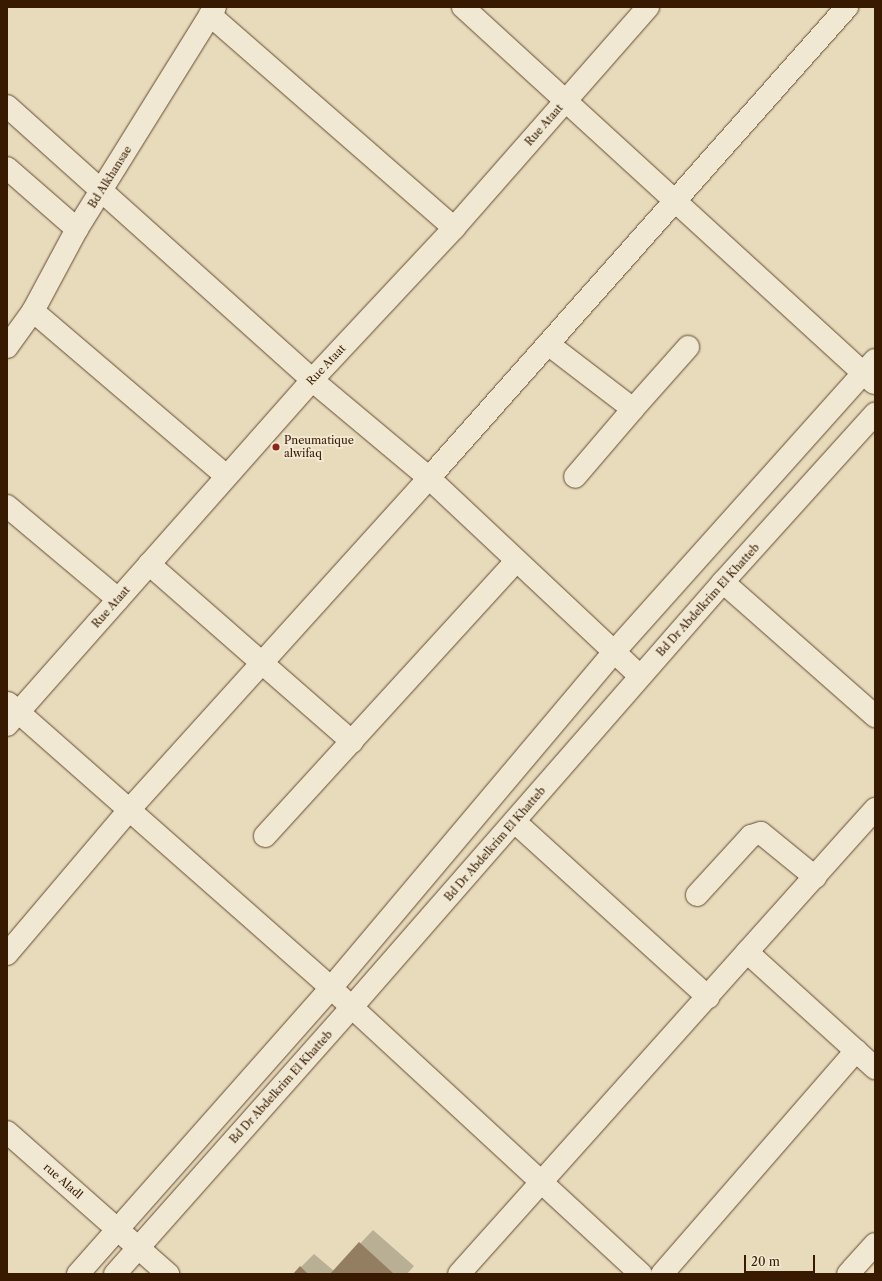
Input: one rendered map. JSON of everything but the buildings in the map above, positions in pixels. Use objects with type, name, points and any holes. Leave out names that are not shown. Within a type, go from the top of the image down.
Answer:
[{"type":"street","name":"Rue Ataat","points":[[11,713],[118,599],[312,380],[454,228],[648,7]]},
{"type":"street","points":[[7,954],[130,810],[429,478],[675,199],[847,7]]},
{"type":"street","points":[[78,1274],[119,1230],[331,988],[613,653],[871,373],[675,199],[466,8]]},
{"type":"street","points":[[213,11],[454,228]]},
{"type":"street","name":"Bd Alkhansae","points":[[7,347],[33,311],[77,229],[213,11]]},
{"type":"street","points":[[7,106],[312,380],[429,478],[613,653],[640,676]]},
{"type":"street","points":[[7,168],[77,229]]},
{"type":"street","points":[[33,311],[226,476]]},
{"type":"street","points":[[548,344],[633,409]]},
{"type":"street","points":[[575,477],[688,347]]},
{"type":"street","name":"Bd Dr Abdelkrim El Khatteb","points":[[115,1274],[515,822],[640,676],[875,414]]},
{"type":"street","points":[[7,506],[118,599]]},
{"type":"street","points":[[266,836],[516,561]]},
{"type":"street","points":[[149,564],[352,742]]},
{"type":"street","points":[[724,582],[875,716]]},
{"type":"street","points":[[11,713],[130,810],[331,988],[541,1185],[641,1274]]},
{"type":"street","points":[[459,1274],[541,1185],[875,809]]},
{"type":"street","points":[[515,822],[708,996]]},
{"type":"street","points":[[697,894],[751,836],[761,833],[815,876]]},
{"type":"street","points":[[747,952],[875,1068]]},
{"type":"street","points":[[662,1274],[856,1051]]},
{"type":"street","name":"rue Aladl","points":[[7,1132],[168,1274]]},
{"type":"street","points":[[848,1274],[875,1244]]},
{"type":"place","name":"Pneumatique alwifaq","points":[[276,447]]}]
